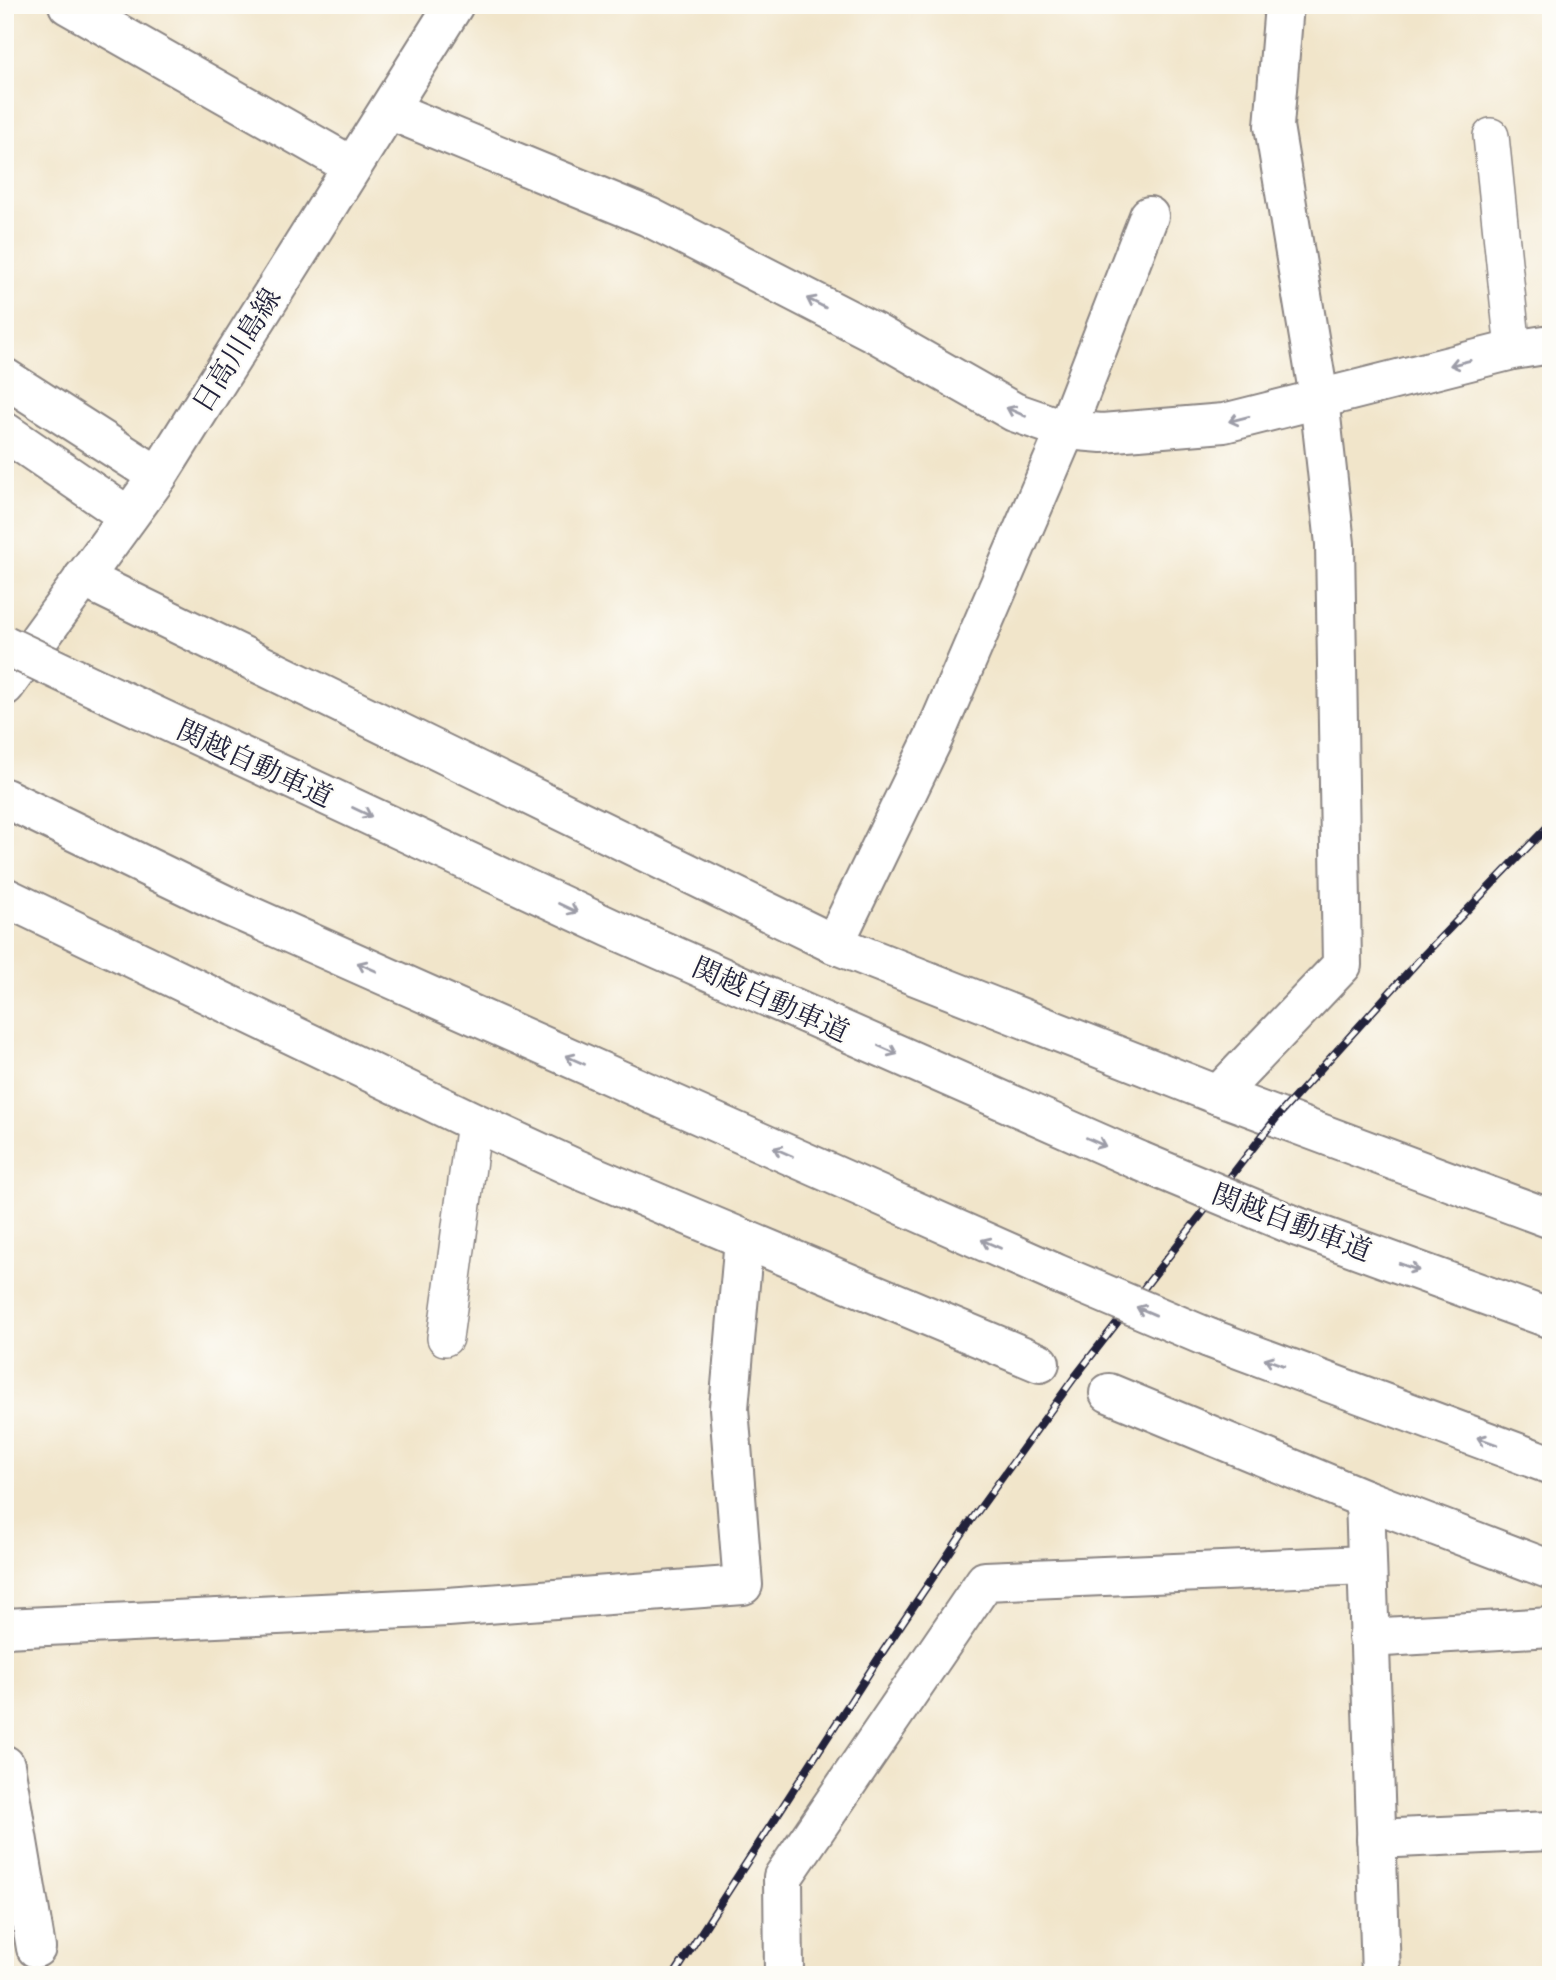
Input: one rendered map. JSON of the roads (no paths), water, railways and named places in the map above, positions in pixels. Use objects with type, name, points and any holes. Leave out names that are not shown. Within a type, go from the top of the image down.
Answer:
[{"type":"main road","points":[[68,5],[352,166]]},
{"type":"main road","name":"日高川島線","points":[[5,686],[158,476],[454,5]]},
{"type":"main road","points":[[1218,1095],[1342,965],[1335,544],[1319,398],[1274,126],[1284,5]]},
{"type":"main road","points":[[389,110],[649,217],[875,333],[1014,412],[1066,430],[1102,433],[1224,423],[1513,350],[1551,344]]},
{"type":"main road","points":[[834,944],[934,737],[1066,430],[1149,216]]},
{"type":"main road","points":[[5,378],[158,476]]},
{"type":"main road","points":[[5,432],[128,516]]},
{"type":"main road","points":[[83,578],[834,944],[1218,1095],[1551,1219]]},
{"type":"main road","name":"関越自動車道","points":[[5,645],[611,928],[1140,1161],[1298,1227],[1551,1319]]},
{"type":"main road","points":[[5,797],[230,907],[1054,1272],[1209,1338],[1551,1465]]},
{"type":"main road","points":[[5,897],[569,1166],[1040,1363]]},
{"type":"main road","points":[[5,1628],[448,1606],[743,1585],[729,1408],[744,1239]]},
{"type":"main road","points":[[1109,1393],[1365,1499],[1551,1570]]},
{"type":"main road","points":[[1365,1499],[1381,1975]]},
{"type":"main road","points":[[784,1975],[783,1877],[985,1581],[1366,1565]]},
{"type":"main road","points":[[1368,1638],[1551,1627]]},
{"type":"main road","points":[[5,1765],[36,1948]]},
{"type":"main road","points":[[1376,1839],[1551,1831]]},
{"type":"lane","points":[[1492,136],[1513,350]]},
{"type":"lane","points":[[445,1338],[474,1122]]},
{"type":"railway","points":[[674,1975],[878,1659],[970,1522],[1074,1378],[1277,1117],[1419,960],[1551,823]]}]
